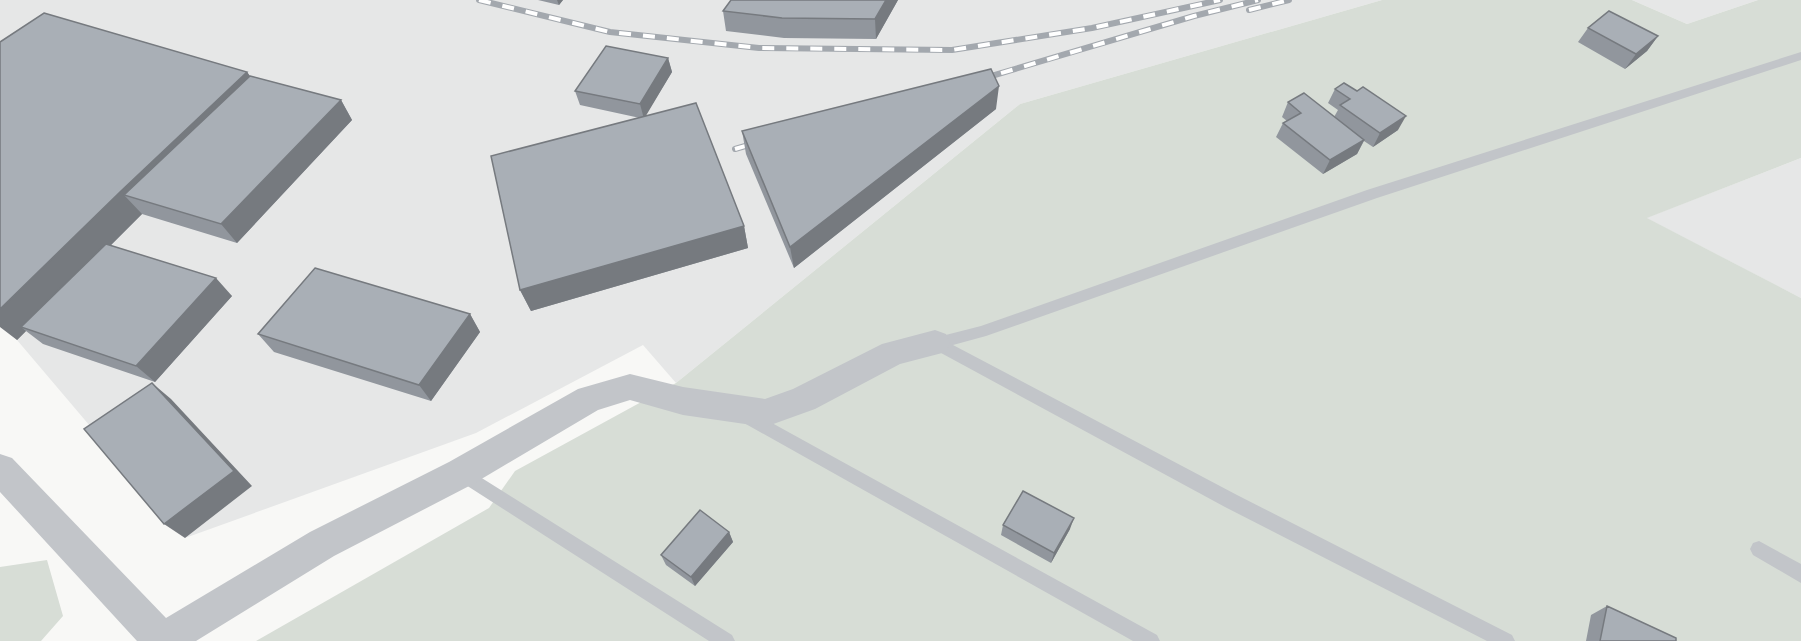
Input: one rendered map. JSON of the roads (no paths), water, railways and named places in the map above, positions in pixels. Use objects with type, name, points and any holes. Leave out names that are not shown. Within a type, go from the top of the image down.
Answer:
[{"type":"street","points":[[0,469],[162,641],[322,544],[461,472],[589,399],[630,387],[683,401],[765,413],[804,399],[893,353],[935,343]]},
{"type":"lane","points":[[935,343],[981,332],[1372,194],[1801,56]]},
{"type":"lane","points":[[935,343],[1231,501],[1506,641]]},
{"type":"lane","points":[[731,408],[1151,641]]},
{"type":"lane","points":[[461,472],[726,641]]},
{"type":"lane","points":[[1759,549],[1801,574]]},
{"type":"railway","points":[[479,0],[610,32],[759,48],[952,50],[1092,28],[1220,0]]},
{"type":"railway","points":[[978,80],[1194,16],[1258,0]]},
{"type":"railway","points":[[1249,10],[1289,0]]},
{"type":"railway","points":[[735,149],[759,142]]}]
